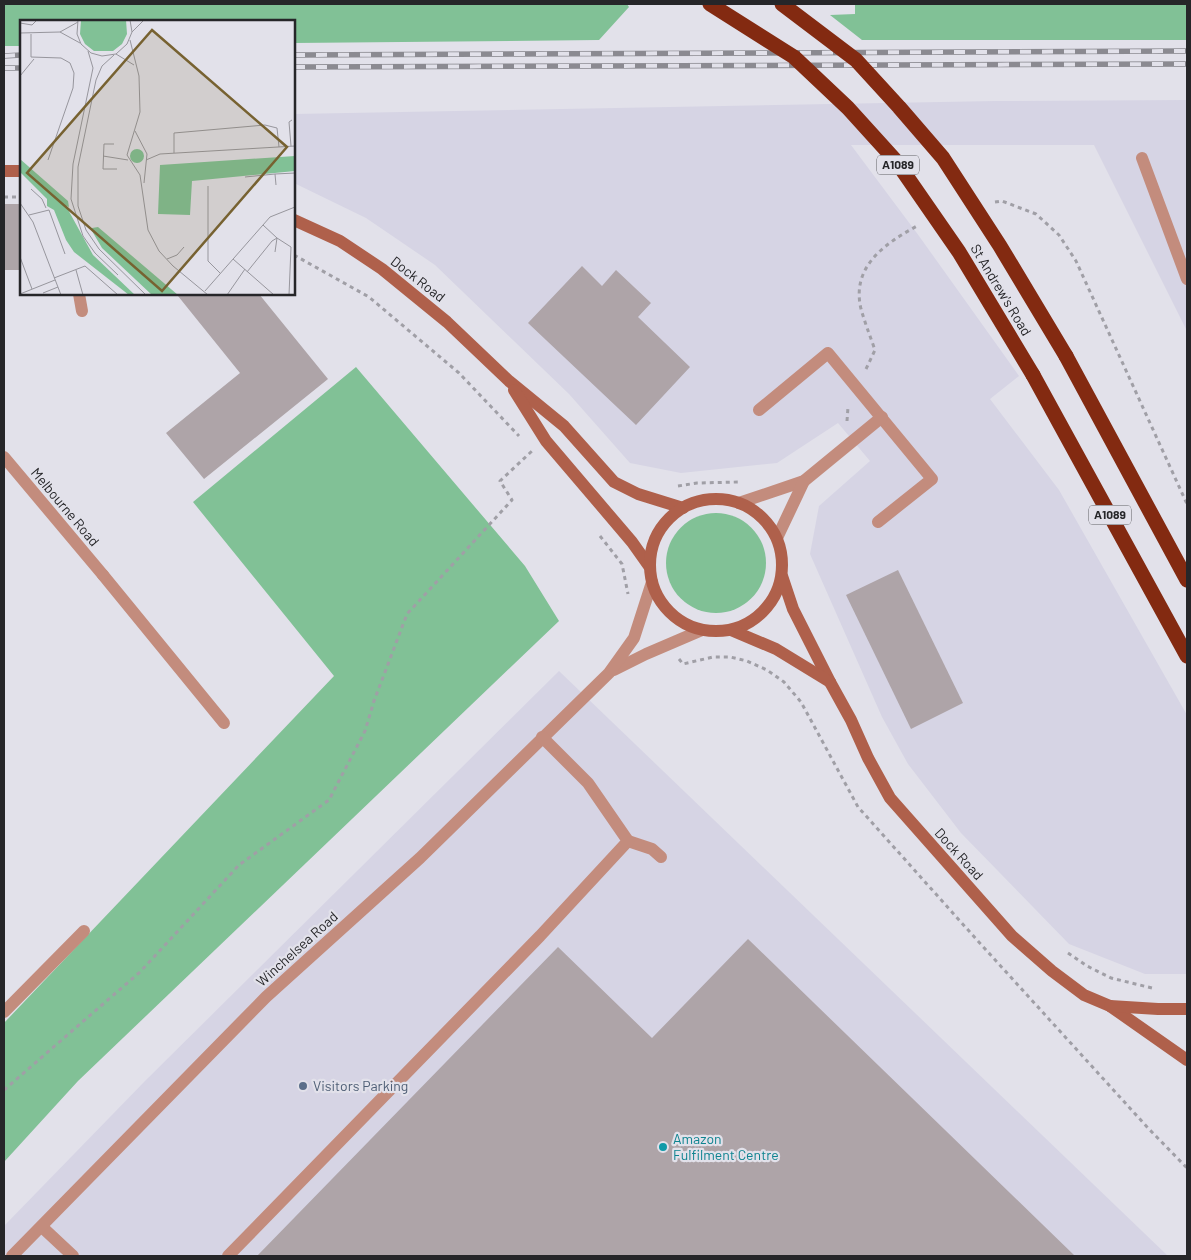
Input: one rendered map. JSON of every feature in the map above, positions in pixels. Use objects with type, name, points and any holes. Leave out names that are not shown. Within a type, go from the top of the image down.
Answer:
[{"type":"highway","name":"St Andrew's Road","points":[[710,4],[794,57],[848,108],[896,161],[959,252],[1033,375],[1187,656]]},
{"type":"highway","name":"St Andrew's Road","points":[[782,4],[856,60],[943,158],[1000,246],[1066,356],[1187,580]]},
{"type":"street","points":[[1142,158],[1187,279]]},
{"type":"street","points":[[4,171],[20,171]]},
{"type":"street","name":"Dock Road","points":[[295,220],[340,242],[382,269],[447,322],[509,381],[564,426],[614,482],[638,494],[682,508]]},
{"type":"street","points":[[79,295],[82,311]]},
{"type":"street","points":[[759,410],[828,353],[932,479],[878,522]]},
{"type":"street","name":"Dock Road","points":[[509,381],[546,441],[632,542],[649,566]]},
{"type":"street","points":[[739,503],[804,481],[882,417]]},
{"type":"street","name":"Melbourne Road","points":[[4,457],[224,723]]},
{"type":"street","points":[[776,538],[804,481]]},
{"type":"street","name":"Dock Road","points":[[782,576],[775,595],[764,611],[749,623],[731,630],[702,630],[688,626],[665,608],[657,596],[649,566],[653,543],[665,523],[682,508],[710,499],[739,503],[755,511],[768,523],[776,538],[782,557],[782,576],[793,609],[890,798],[1012,936],[1052,972],[1084,995],[1110,1006],[1187,1060]]},
{"type":"street","name":"Winchelsea Road","points":[[12,1256],[266,997],[420,858],[542,737],[610,673],[634,638],[652,582]]},
{"type":"street","name":"Winchelsea Road","points":[[610,673],[646,654],[702,630]]},
{"type":"street","name":"Dock Road","points":[[731,630],[776,649],[830,682]]},
{"type":"street","points":[[542,737],[588,782],[628,841],[652,849],[661,857]]},
{"type":"street","points":[[228,1256],[540,936],[628,841]]},
{"type":"street","points":[[4,1012],[84,931]]},
{"type":"street","name":"Dock Road","points":[[1110,1006],[1187,1009]]},
{"type":"street","points":[[42,1226],[73,1256]]},
{"type":"path","points":[[4,197],[20,197]]},
{"type":"path","points":[[993,202],[1002,202],[1036,214],[1059,235],[1076,261],[1187,504]]},
{"type":"path","points":[[846,427],[848,407],[838,394],[865,371],[875,350],[861,308],[860,283],[871,259],[903,233],[920,223]]},
{"type":"path","points":[[295,256],[369,297],[459,373],[519,436]]},
{"type":"path","points":[[526,443],[538,458]]},
{"type":"path","points":[[4,1090],[140,972],[239,864],[329,800],[365,731],[406,614],[512,500],[500,481],[533,450]]},
{"type":"path","points":[[670,486],[744,481]]},
{"type":"path","points":[[597,533],[622,564],[627,584],[628,602]]},
{"type":"path","points":[[677,658],[683,664],[713,657],[747,661],[767,670],[784,682],[802,702],[858,807],[958,920],[1148,1128],[1187,1168]]},
{"type":"path","points":[[1068,953],[1111,978],[1154,989]]},
{"type":"shaded area","points":[[1187,100],[1187,331],[1094,145],[851,145],[1019,376],[990,399],[1059,490],[1187,715],[1187,974],[1145,974],[1069,944],[961,833],[908,764],[882,717],[810,554],[819,506],[870,461],[838,423],[777,463],[681,473],[630,463],[569,394],[435,265],[366,218],[295,183],[295,114],[996,101]]},
{"type":"shaded area","points":[[559,671],[1168,1256],[4,1256],[4,1226],[145,1081]]},
{"type":"green space","points":[[4,4],[627,4],[629,7],[599,40],[295,43],[295,20],[20,20],[20,46],[4,46]]},
{"type":"green space","points":[[855,4],[1187,4],[1187,40],[862,40],[830,15],[855,14]]},
{"type":"green space","points":[[356,367],[525,566],[559,621],[78,1081],[4,1162],[4,1023],[334,676],[193,502]]},
{"type":"green space","points":[[716,513],[735,517],[751,528],[762,544],[766,563],[762,582],[751,598],[735,609],[716,613],[697,609],[681,598],[670,582],[666,563],[670,544],[681,528],[697,517]]},
{"type":"building","points":[[4,204],[20,204],[20,270],[4,270]]},
{"type":"building","points":[[582,266],[602,286],[616,270],[651,303],[638,317],[690,367],[636,425],[528,323]]},
{"type":"building","points":[[120,295],[260,295],[328,379],[204,479],[166,433],[240,373],[178,296]]},
{"type":"building","points":[[898,570],[963,703],[911,729],[846,595]]},
{"type":"building","name":"Amazon Fulfilment Centre","points":[[748,939],[1075,1256],[257,1256],[558,947],[652,1038]]},
{"type":"railway","points":[[295,55],[1187,51]]},
{"type":"railway","points":[[4,56],[20,55]]},
{"type":"railway","points":[[295,67],[1187,64]]},
{"type":"railway","points":[[4,68],[20,68]]},
{"type":"place","name":"Visitors Parking","points":[[303,1086]]},
{"type":"place","name":"Amazon Fulfilment Centre","points":[[663,1147]]}]
